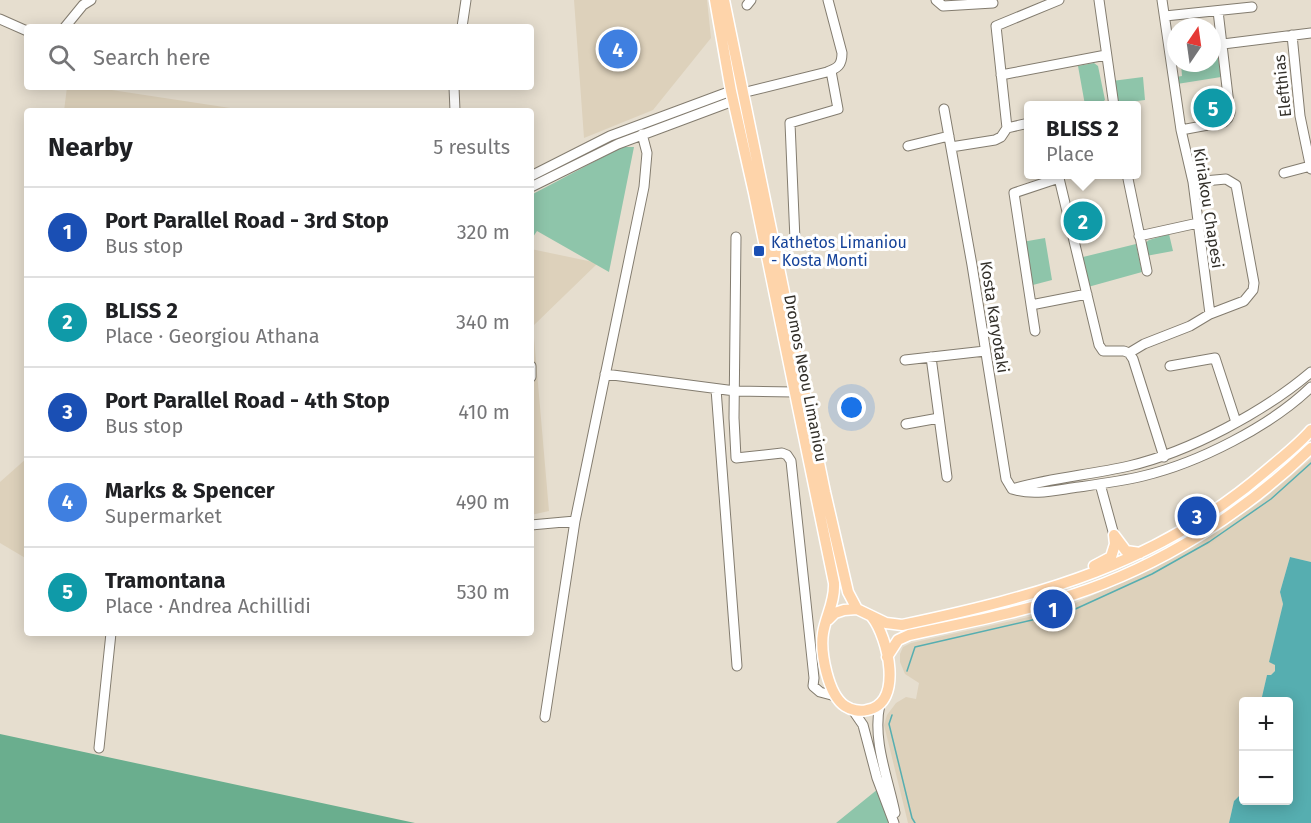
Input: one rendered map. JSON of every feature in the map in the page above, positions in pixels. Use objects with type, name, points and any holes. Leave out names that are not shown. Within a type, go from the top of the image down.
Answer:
[{"type":"main road","name":"Dromos Neou Limaniou","points":[[715,0],[732,96],[834,583],[835,594],[828,620]]},
{"type":"main road","name":"Dromos Neou Limaniou","points":[[724,0],[825,492],[848,592],[857,609]]},
{"type":"main road","points":[[872,618],[882,634],[887,657],[888,689],[880,704],[868,710],[852,709],[842,704],[835,696],[825,664],[823,636],[828,620],[835,613],[857,609],[872,618],[902,625],[1031,595],[1101,570],[1143,553],[1222,506],[1257,479],[1311,430]]},
{"type":"main road","points":[[887,657],[898,640],[909,635],[1043,604],[1120,578],[1234,514],[1311,448]]},
{"type":"main road","points":[[1114,535],[1126,552],[1143,553]]},
{"type":"main road","points":[[1031,595],[1111,557],[1114,535]]},
{"type":"street","points":[[67,24],[83,5],[91,0]]},
{"type":"street","points":[[462,24],[466,0]]},
{"type":"street","points":[[534,174],[610,136],[742,93],[838,68],[842,62],[842,53],[828,0]]},
{"type":"street","points":[[951,147],[995,140],[1001,137],[1007,128],[996,26],[1059,0]]},
{"type":"street","points":[[1099,0],[1112,101]]},
{"type":"street","name":"Kiriakou Chapesi","points":[[1162,0],[1181,130],[1193,182],[1210,314]]},
{"type":"street","points":[[937,2],[943,6],[993,3]]},
{"type":"street","points":[[1165,16],[1252,7]]},
{"type":"street","points":[[1181,130],[1224,122],[1230,113],[1218,10]]},
{"type":"street","points":[[0,20],[24,30]]},
{"type":"street","points":[[1222,44],[1311,33]]},
{"type":"street","name":"Elefthias","points":[[1292,35],[1300,116],[1310,168]]},
{"type":"street","points":[[1001,75],[1106,55]]},
{"type":"street","points":[[795,240],[790,123],[838,109],[831,71]]},
{"type":"street","points":[[454,90],[455,108]]},
{"type":"street","points":[[534,186],[599,152],[732,96]]},
{"type":"street","name":"Kosta Karyotaki","points":[[944,109],[1006,479],[1012,489]]},
{"type":"street","points":[[1007,128],[1024,124]]},
{"type":"street","points":[[545,717],[575,521],[645,187],[647,153],[642,134]]},
{"type":"street","points":[[908,146],[949,136]]},
{"type":"street","points":[[1284,173],[1310,168]]},
{"type":"street","points":[[1035,331],[1014,193],[1051,179]]},
{"type":"street","points":[[1060,179],[1099,345],[1103,351],[1124,351],[1129,353],[1133,359],[1164,457]]},
{"type":"street","points":[[1128,179],[1147,271]]},
{"type":"street","points":[[1129,353],[1144,344],[1190,326],[1210,314],[1244,301],[1253,290],[1254,283],[1236,185],[1226,179],[1193,182]]},
{"type":"street","points":[[1139,236],[1198,223]]},
{"type":"street","points":[[736,237],[734,418],[736,458],[782,453],[787,455],[791,461],[813,682],[820,692],[835,696]]},
{"type":"street","points":[[1031,305],[1087,294]]},
{"type":"street","points":[[904,360],[985,351]]},
{"type":"street","points":[[931,357],[947,477]]},
{"type":"street","points":[[1170,366],[1215,358],[1236,422]]},
{"type":"street","points":[[1012,489],[1164,457],[1275,401],[1311,372]]},
{"type":"street","points":[[604,374],[735,391],[794,392]]},
{"type":"street","points":[[1012,489],[1033,494],[1144,476],[1198,457],[1257,428],[1311,387]]},
{"type":"street","points":[[716,389],[737,666]]},
{"type":"street","points":[[1275,401],[1281,411]]},
{"type":"street","points":[[906,424],[939,418]]},
{"type":"street","points":[[1100,484],[1114,535]]},
{"type":"street","points":[[534,525],[575,521]]},
{"type":"street","points":[[99,748],[111,636]]},
{"type":"street","points":[[813,682],[825,664]]},
{"type":"street","points":[[880,704],[877,720],[878,737],[896,823]]},
{"type":"street","points":[[852,709],[863,725],[877,778],[896,823]]},
{"type":"shaded area","points":[[574,0],[707,0],[711,38],[653,110],[584,138]]},
{"type":"shaded area","points":[[67,90],[112,90],[230,108],[64,108]]},
{"type":"shaded area","points":[[534,250],[598,263],[534,325]]},
{"type":"shaded area","points":[[534,338],[549,511],[534,514]]},
{"type":"shaded area","points":[[1311,459],[1311,562],[1290,557],[1280,592],[1283,604],[1270,661],[1275,665],[1275,671],[1267,675],[1262,697],[1239,697],[1239,796],[1234,801],[1229,823],[908,823],[884,725],[887,715],[896,703],[906,697],[916,699],[919,683],[905,674],[900,662],[903,647],[911,643],[1069,606],[1152,569],[1220,530],[1261,501]]},
{"type":"shaded area","points":[[24,461],[24,557],[0,543],[0,482]]},
{"type":"green space","points":[[1094,63],[1098,66],[1104,101],[1084,101],[1078,66]]},
{"type":"green space","points":[[1182,72],[1220,72],[1221,77],[1177,84],[1176,77],[1182,76]]},
{"type":"green space","points":[[1143,77],[1145,100],[1115,101],[1112,81]]},
{"type":"green space","points":[[622,147],[634,147],[609,272],[537,231],[534,236],[534,193]]},
{"type":"green space","points":[[1169,234],[1173,251],[1146,256],[1144,244],[1149,240]]},
{"type":"green space","points":[[1045,238],[1052,280],[1029,286],[1022,242]]},
{"type":"green space","points":[[1136,244],[1142,272],[1088,287],[1083,257]]},
{"type":"green space","points":[[0,734],[415,823],[0,823]]},
{"type":"green space","points":[[878,789],[890,823],[836,823]]},
{"type":"water","points":[[1290,557],[1311,562],[1311,823],[1229,823],[1234,801],[1239,796],[1239,805],[1293,805],[1293,697],[1262,697],[1267,675],[1275,671],[1275,665],[1269,662],[1283,604],[1280,592]]},
{"type":"waterway","points":[[907,671],[915,647],[1071,611],[1152,574],[1209,542],[1271,499],[1311,463]]},
{"type":"waterway","points":[[892,715],[889,724],[915,823]]},
{"type":"place","name":"Marks & Spencer","points":[[618,49]]},
{"type":"place","name":"Tramontana","points":[[1213,108]]},
{"type":"place","name":"BLISS 2","points":[[1083,221]]},
{"type":"place","name":"Kathetos Limaniou - Kosta Monti","points":[[759,251]]},
{"type":"place","name":"Port Parallel Road - 4th Stop","points":[[1197,516]]},
{"type":"place","name":"Port Parallel Road - 3rd Stop","points":[[1053,609]]}]
